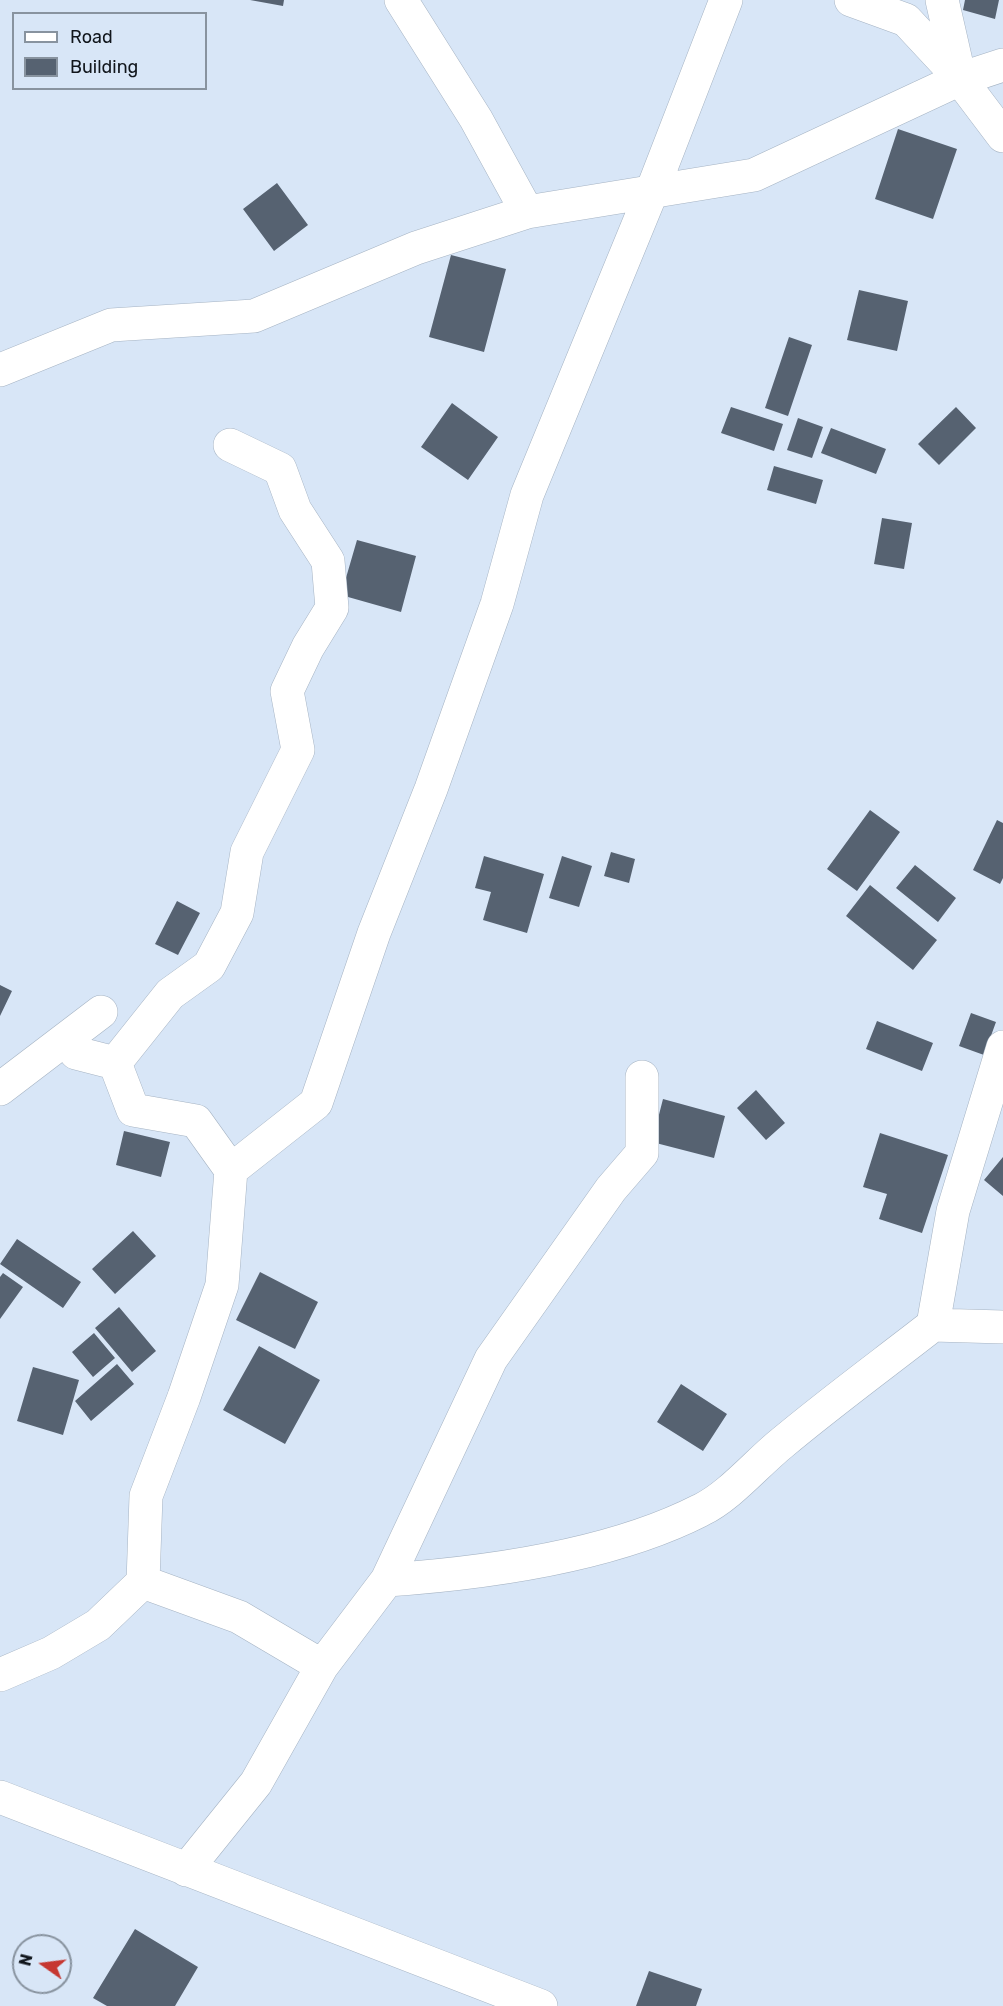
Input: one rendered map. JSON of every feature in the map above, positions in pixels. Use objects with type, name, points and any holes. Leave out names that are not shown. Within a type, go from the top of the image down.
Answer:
[{"type":"street","points":[[401,0],[476,119],[526,212]]},
{"type":"street","points":[[231,1170],[316,1103],[374,933],[431,789],[497,604],[527,495],[652,191],[726,0]]},
{"type":"street","points":[[851,0],[906,20],[960,79],[1003,136]]},
{"type":"street","points":[[942,0],[960,79]]},
{"type":"street","points":[[0,370],[111,326],[254,316],[416,249],[526,212],[754,175],[960,79],[1003,65]]},
{"type":"street","points":[[115,1063],[170,993],[209,966],[237,913],[247,852],[298,750],[288,691],[308,647],[332,608],[328,561],[295,510],[280,469],[230,445]]},
{"type":"street","points":[[0,1089],[101,1012]]},
{"type":"street","points":[[387,1580],[466,1575],[564,1556],[650,1532],[703,1509],[782,1443],[933,1325],[953,1211],[1003,1047]]},
{"type":"street","points":[[76,1053],[115,1063]]},
{"type":"street","points":[[0,1675],[51,1653],[98,1625],[143,1582],[146,1496],[184,1397],[222,1285],[231,1170],[196,1121],[133,1110],[115,1063]]},
{"type":"street","points":[[186,1870],[256,1783],[322,1665],[387,1580],[491,1359],[611,1189],[642,1153],[642,1077]]},
{"type":"street","points":[[933,1325],[974,1328],[1003,1327]]},
{"type":"street","points":[[143,1582],[239,1617],[322,1665]]},
{"type":"street","points":[[0,1797],[541,2006]]},
{"type":"building","points":[[250,0],[284,0],[283,6]]},
{"type":"building","points":[[965,0],[999,0],[995,19],[963,10]]},
{"type":"building","points":[[898,129],[957,149],[933,219],[875,199]]},
{"type":"building","points":[[277,183],[308,225],[274,251],[243,209]]},
{"type":"building","points":[[451,255],[506,269],[484,352],[429,337]]},
{"type":"building","points":[[859,290],[908,301],[897,351],[847,340]]},
{"type":"building","points":[[789,337],[812,345],[788,416],[765,408]]},
{"type":"building","points":[[452,403],[498,437],[468,480],[421,447]]},
{"type":"building","points":[[731,407],[783,424],[774,451],[721,433]]},
{"type":"building","points":[[956,407],[976,428],[939,465],[918,444]]},
{"type":"building","points":[[798,418],[823,427],[812,458],[787,450]]},
{"type":"building","points":[[831,428],[886,449],[876,474],[821,453]]},
{"type":"building","points":[[774,466],[823,480],[816,504],[767,490]]},
{"type":"building","points":[[882,518],[912,523],[904,569],[874,564]]},
{"type":"building","points":[[357,540],[416,556],[401,612],[341,595]]},
{"type":"building","points":[[870,810],[900,832],[857,891],[827,869]]},
{"type":"building","points":[[997,820],[1003,823],[1003,878],[1000,884],[973,870]]},
{"type":"building","points":[[611,852],[635,859],[629,883],[604,876]]},
{"type":"building","points":[[484,856],[544,874],[527,933],[483,920],[491,892],[475,888]]},
{"type":"building","points":[[562,856],[592,866],[579,907],[549,898]]},
{"type":"building","points":[[915,865],[956,898],[938,922],[896,888]]},
{"type":"building","points":[[870,885],[937,940],[913,970],[846,916]]},
{"type":"building","points":[[177,901],[200,913],[178,955],[155,944]]},
{"type":"building","points":[[0,985],[12,991],[0,1016]]},
{"type":"building","points":[[971,1013],[996,1022],[984,1055],[959,1046]]},
{"type":"building","points":[[877,1021],[933,1043],[922,1071],[866,1049]]},
{"type":"building","points":[[756,1090],[785,1123],[766,1140],[737,1108]]},
{"type":"building","points":[[663,1099],[725,1116],[714,1158],[652,1142]]},
{"type":"building","points":[[124,1131],[170,1142],[161,1177],[116,1165]]},
{"type":"building","points":[[880,1133],[948,1155],[922,1233],[879,1219],[887,1194],[863,1187]]},
{"type":"building","points":[[1003,1157],[1003,1196],[984,1180]]},
{"type":"building","points":[[133,1231],[156,1256],[115,1294],[92,1269]]},
{"type":"building","points":[[17,1239],[81,1282],[63,1308],[0,1264]]},
{"type":"building","points":[[260,1272],[318,1302],[295,1349],[236,1320]]},
{"type":"building","points":[[3,1273],[23,1287],[0,1319],[0,1277]]},
{"type":"building","points":[[119,1307],[156,1351],[132,1372],[95,1328]]},
{"type":"building","points":[[94,1333],[115,1358],[93,1377],[72,1352]]},
{"type":"building","points":[[259,1346],[320,1380],[285,1444],[223,1410]]},
{"type":"building","points":[[117,1364],[134,1384],[91,1421],[75,1401]]},
{"type":"building","points":[[33,1367],[79,1380],[63,1435],[17,1421]]},
{"type":"building","points":[[681,1384],[727,1414],[703,1451],[657,1422]]},
{"type":"building","points":[[135,1929],[198,1967],[175,2006],[107,2006],[93,1998]]},
{"type":"building","points":[[649,1971],[702,1989],[696,2006],[636,2006]]}]
